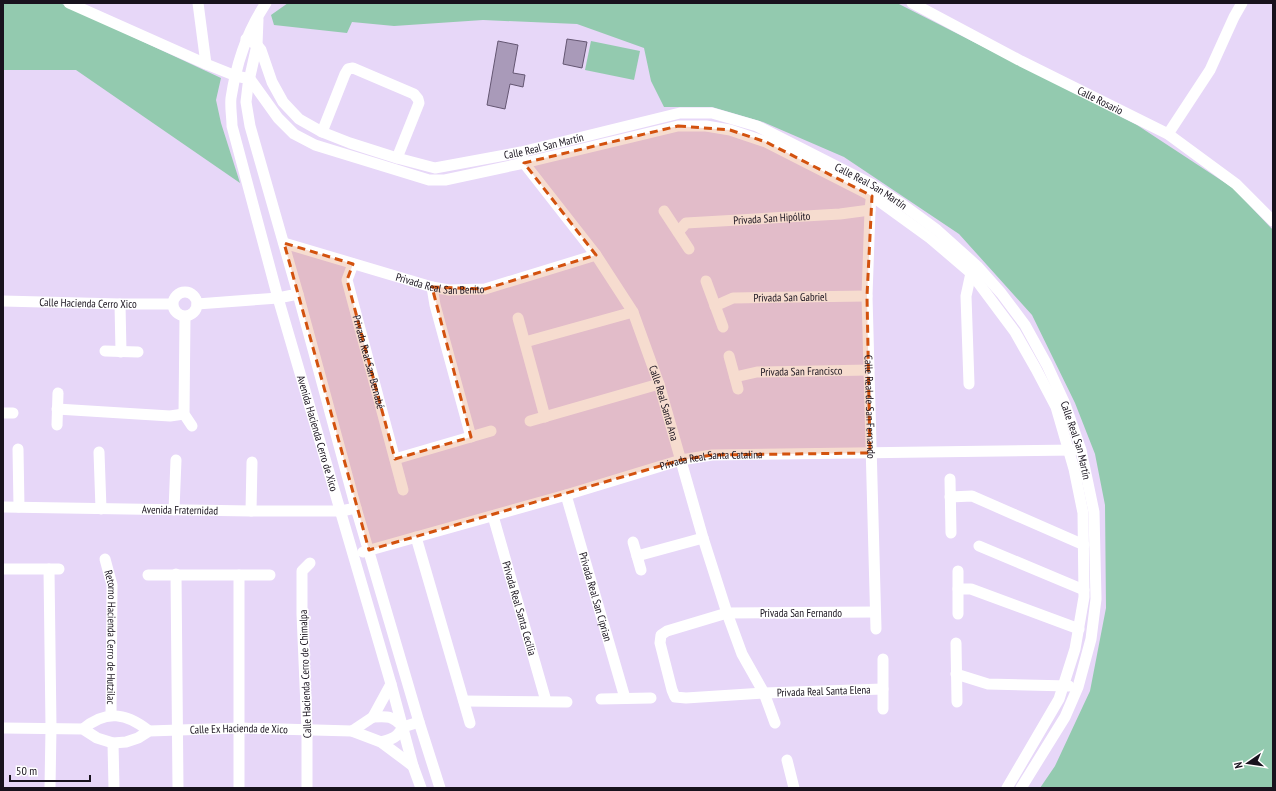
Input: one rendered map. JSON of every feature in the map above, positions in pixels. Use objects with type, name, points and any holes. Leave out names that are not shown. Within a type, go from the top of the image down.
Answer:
[{"type":"street","points":[[69,3],[206,64],[236,76],[250,79]]},
{"type":"street","points":[[198,3],[206,64]]},
{"type":"street","name":"Avenida Hacienda Cerro de Xico","points":[[266,3],[246,39],[231,100],[232,126],[278,298],[391,684],[413,766],[421,788]]},
{"type":"street","name":"Calle Rosario","points":[[912,3],[1168,134],[1236,184],[1273,221]]},
{"type":"street","points":[[1168,134],[1210,70],[1242,3]]},
{"type":"street","name":"Avenida Hacienda Cerro de Xico","points":[[258,15],[257,44],[246,102],[250,126],[284,243],[356,508],[440,788]]},
{"type":"street","points":[[246,39],[257,44]]},
{"type":"street","name":"Calle Real San Martín","points":[[257,44],[261,50],[272,82],[283,102],[298,119],[322,132],[350,143],[434,168],[520,152],[680,113],[712,113],[757,126],[872,191],[930,238],[971,274],[1014,332],[1056,407],[1074,469],[1083,513],[1084,596],[1075,649],[1059,699],[1007,788]]},
{"type":"street","points":[[322,132],[345,74],[348,69],[353,68],[414,94],[418,99],[419,103],[397,158]]},
{"type":"street","name":"Calle Real San Martín","points":[[250,79],[278,118],[294,134],[323,148],[429,180],[445,180],[524,163],[678,126],[706,126],[730,130],[766,142],[899,202],[937,230],[977,266],[1025,324],[1048,365],[1065,404],[1081,450],[1094,512],[1096,599],[1090,640],[1078,687],[1065,717],[1021,788]]},
{"type":"street","name":"Calle Real Santa Ana","points":[[520,152],[524,163],[596,255],[633,312],[658,384],[703,538],[727,613],[742,654],[764,693],[775,723]]},
{"type":"street","name":"Calle Real de San Fernando","points":[[872,191],[867,296],[870,453],[876,629]]},
{"type":"street","name":"Privada San Hipólito","points":[[678,232],[686,223],[840,214],[870,210]]},
{"type":"street","points":[[664,211],[689,248]]},
{"type":"street","name":"Privada Real San Benito","points":[[284,243],[432,287],[449,290],[484,288],[596,255]]},
{"type":"street","name":"Privada Real San Bernabé","points":[[353,264],[347,280],[403,490]]},
{"type":"street","points":[[969,384],[966,296],[971,274]]},
{"type":"street","points":[[706,281],[723,327]]},
{"type":"street","points":[[432,287],[435,305],[471,437]]},
{"type":"street","points":[[185,292],[194,296],[197,304],[193,313],[185,317],[176,313],[172,304],[173,299],[176,296],[185,292]]},
{"type":"street","points":[[197,304],[278,298],[298,294]]},
{"type":"street","name":"Privada San Gabriel","points":[[715,306],[733,298],[867,296]]},
{"type":"street","name":"Calle Hacienda Cerro Xico","points":[[3,301],[172,304]]},
{"type":"street","points":[[120,304],[121,352]]},
{"type":"street","points":[[524,342],[633,312]]},
{"type":"street","points":[[185,317],[184,414],[192,426]]},
{"type":"street","points":[[518,318],[545,417]]},
{"type":"street","points":[[105,351],[138,352]]},
{"type":"street","points":[[730,356],[738,389]]},
{"type":"street","name":"Privada San Francisco","points":[[735,377],[757,372],[869,370]]},
{"type":"street","points":[[530,421],[658,384]]},
{"type":"street","points":[[57,424],[58,393]]},
{"type":"street","points":[[57,409],[170,416],[184,414]]},
{"type":"street","points":[[395,460],[491,432]]},
{"type":"street","points":[[18,449],[19,507]]},
{"type":"street","name":"Privada Real Santa Catalina","points":[[353,554],[493,516],[681,460],[712,455],[1081,450]]},
{"type":"street","points":[[99,452],[101,509]]},
{"type":"street","points":[[174,510],[176,460]]},
{"type":"street","points":[[250,512],[252,462]]},
{"type":"street","points":[[950,479],[951,533]]},
{"type":"street","name":"Privada Real San Ciprian","points":[[566,495],[625,698]]},
{"type":"street","points":[[950,497],[972,496],[1084,545]]},
{"type":"street","name":"Avenida Fraternidad","points":[[3,507],[250,512],[341,511],[356,508]]},
{"type":"street","name":"Privada Real Santa Cecilia","points":[[493,516],[546,702]]},
{"type":"street","points":[[416,536],[470,723]]},
{"type":"street","points":[[637,556],[703,538]]},
{"type":"street","points":[[633,542],[640,570]]},
{"type":"street","points":[[979,546],[1084,590]]},
{"type":"street","name":"Retorno Hacienda Cerro de Hutzilac","points":[[105,559],[112,585],[111,715]]},
{"type":"street","name":"Calle Hacienda Cerro de Chimalpa","points":[[306,788],[307,731],[302,614],[302,571],[310,563]]},
{"type":"street","points":[[3,569],[54,569],[50,788]]},
{"type":"street","points":[[958,571],[958,614]]},
{"type":"street","points":[[176,574],[178,788]]},
{"type":"street","points":[[148,575],[270,575]]},
{"type":"street","points":[[239,575],[239,788]]},
{"type":"street","points":[[958,589],[971,589],[1079,629]]},
{"type":"street","name":"Privada San Fernando","points":[[764,693],[686,698],[675,697],[660,643],[661,635],[667,631],[727,613],[875,612]]},
{"type":"street","points":[[956,643],[957,702]]},
{"type":"street","points":[[883,659],[884,709]]},
{"type":"street","points":[[956,674],[988,684],[1078,687]]},
{"type":"street","points":[[374,717],[391,684]]},
{"type":"street","name":"Privada Real Santa Elena","points":[[764,693],[884,689]]},
{"type":"street","points":[[601,699],[650,698]]},
{"type":"street","points":[[464,701],[566,702]]},
{"type":"street","points":[[83,729],[96,719],[111,715],[125,716],[138,722],[149,731]]},
{"type":"street","points":[[352,731],[374,717],[389,716],[403,727]]},
{"type":"street","points":[[381,742],[393,739],[399,735],[403,727],[419,722]]},
{"type":"street","name":"Calle Ex Hacienda de Xico","points":[[3,728],[83,729],[97,738],[113,743],[126,742],[138,738],[149,731],[240,728],[307,731],[352,731],[381,742],[413,766]]},
{"type":"street","points":[[113,743],[114,788]]},
{"type":"street","points":[[787,760],[794,788]]},
{"type":"highlighted area","points":[[678,126],[730,130],[766,142],[872,196],[867,296],[870,453],[712,455],[681,460],[369,550],[284,243],[353,264],[347,280],[395,459],[471,437],[432,287],[485,289],[596,255],[524,163]]},
{"type":"green space","points":[[3,3],[60,3],[221,78],[216,100],[221,123],[240,183],[76,70],[3,70]]},
{"type":"green space","points":[[288,3],[897,3],[1137,125],[1233,188],[1273,230],[1273,788],[1040,788],[1055,766],[1090,691],[1106,608],[1105,505],[1095,454],[1075,403],[1032,315],[959,234],[844,157],[763,122],[712,107],[664,107],[651,81],[644,48],[577,24],[483,20],[394,26],[352,22],[347,33],[274,25],[271,15]]},
{"type":"green space","points":[[591,41],[640,51],[634,80],[585,70]]},
{"type":"building","points":[[567,39],[587,42],[582,68],[563,64]]},
{"type":"building","points":[[498,41],[518,45],[513,73],[525,75],[523,87],[510,84],[505,109],[487,105]]}]
